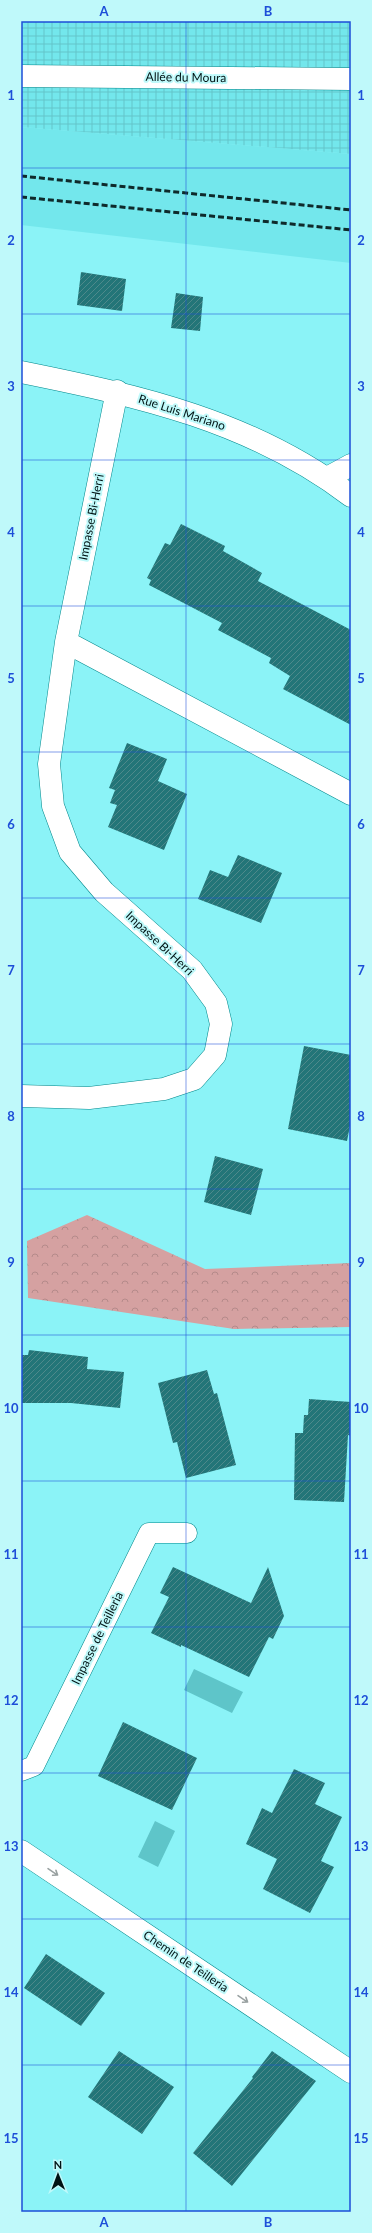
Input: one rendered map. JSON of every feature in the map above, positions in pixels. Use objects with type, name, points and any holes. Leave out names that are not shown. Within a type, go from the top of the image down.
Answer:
[{"type":"street","name":"Allée du Moura","points":[[21,76],[351,79]]},
{"type":"street","name":"Rue Luis Mariano","points":[[21,372],[117,391],[198,415],[270,445],[327,478],[351,496]]},
{"type":"street","name":"Impasse Bi-Herri","points":[[21,1096],[89,1098],[164,1088],[194,1079],[215,1055],[221,1024],[216,1003],[192,970],[104,892],[70,852],[53,806],[49,764],[66,642],[117,391]]},
{"type":"street","points":[[327,478],[351,465]]},
{"type":"street","points":[[66,642],[351,794]]},
{"type":"street","name":"Chemin de Teilleria","points":[[21,1851],[351,2072]]},
{"type":"lane","name":"Impasse de Teilleria","points":[[21,1772],[34,1766],[149,1532],[187,1533]]},
{"type":"shaded area","points":[[21,21],[351,21],[351,154],[21,127]]},
{"type":"shaded area","points":[[21,127],[351,154],[351,263],[21,225]]},
{"type":"shaded area","points":[[194,1669],[243,1692],[232,1713],[184,1690]]},
{"type":"shaded area","points":[[155,1821],[175,1831],[158,1867],[138,1857]]},
{"type":"green space","points":[[87,1215],[205,1269],[351,1263],[351,1327],[234,1329],[28,1298],[27,1241]]},
{"type":"building","points":[[81,272],[126,279],[122,311],[77,305]]},
{"type":"building","points":[[176,293],[203,297],[200,331],[171,328]]},
{"type":"building","points":[[181,524],[225,546],[223,551],[262,573],[258,581],[351,630],[351,725],[283,689],[290,676],[269,663],[271,658],[218,630],[222,623],[149,585],[151,580],[147,578],[165,543],[170,545]]},
{"type":"building","points":[[127,743],[167,759],[158,781],[187,794],[164,850],[108,827],[117,805],[110,803],[115,790],[109,788]]},
{"type":"building","points":[[238,855],[282,873],[261,923],[198,899],[210,870],[228,877]]},
{"type":"building","points":[[304,1046],[351,1055],[351,1121],[347,1141],[288,1129]]},
{"type":"building","points":[[215,1156],[263,1169],[251,1215],[204,1202]]},
{"type":"building","points":[[29,1350],[88,1357],[87,1369],[124,1372],[120,1408],[71,1403],[21,1403],[21,1355],[28,1355]]},
{"type":"building","points":[[207,1370],[214,1394],[217,1393],[236,1465],[186,1478],[177,1442],[173,1443],[158,1383]]},
{"type":"building","points":[[309,1399],[351,1402],[351,1436],[348,1435],[344,1502],[294,1500],[295,1433],[303,1433],[304,1415],[308,1415]]},
{"type":"building","points":[[173,1567],[251,1603],[268,1567],[284,1616],[273,1639],[269,1637],[249,1677],[181,1645],[181,1647],[151,1633],[169,1597],[160,1593]]},
{"type":"building","points":[[123,1722],[197,1758],[172,1810],[98,1776]]},
{"type":"building","points":[[294,1769],[325,1783],[315,1804],[342,1817],[321,1861],[334,1867],[310,1913],[263,1889],[277,1859],[246,1844],[262,1808],[272,1813]]},
{"type":"building","points":[[46,1954],[105,1993],[81,2026],[24,1988]]},
{"type":"building","points":[[119,2051],[174,2087],[142,2134],[88,2097]]},
{"type":"building","points":[[272,2051],[316,2081],[232,2186],[193,2153],[253,2078],[252,2077]]},
{"type":"railway","points":[[21,176],[351,210]]},
{"type":"railway","points":[[21,197],[351,230]]}]
